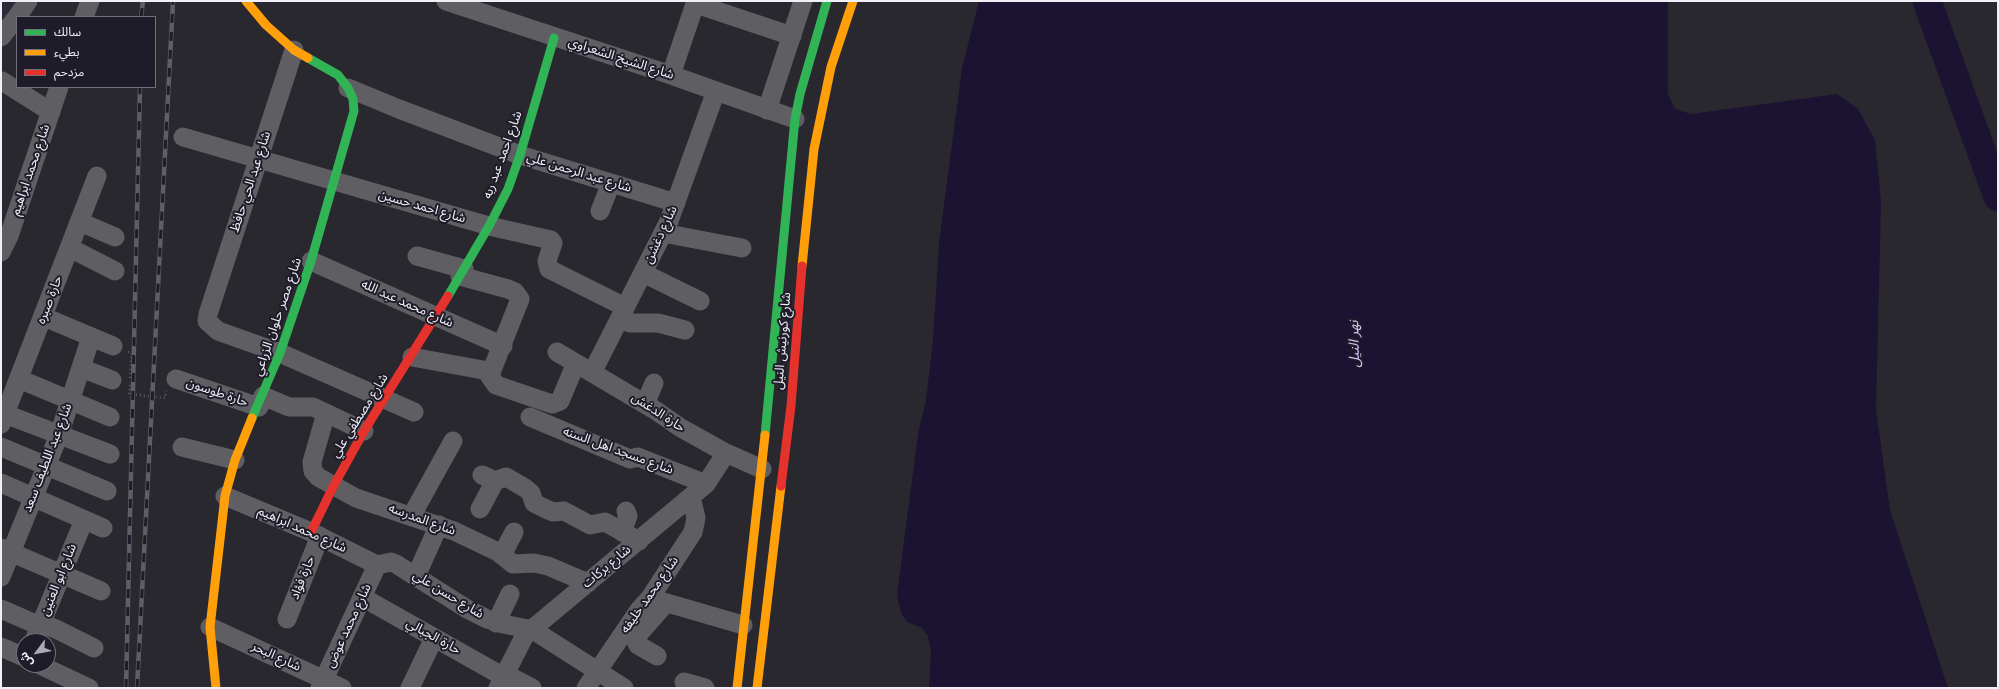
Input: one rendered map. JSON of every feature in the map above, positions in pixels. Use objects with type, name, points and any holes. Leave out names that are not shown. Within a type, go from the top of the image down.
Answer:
[{"type":"main road","name":"شارع مصر حلوان الزراعي","points":[[216,688],[210,627],[225,496],[235,460],[261,402],[280,353],[311,262],[354,111],[353,99],[348,88],[338,76],[294,50],[266,25],[246,1]]},
{"type":"main road","name":"شارع كورنيش النيل","points":[[737,688],[762,469],[795,119],[800,94],[827,1]]},
{"type":"main road","name":"شارع كورنيش النيل","points":[[757,688],[791,406],[804,236],[814,149],[831,66],[853,1]]},
{"type":"main road","name":"شارع احمد عبد ربه","points":[[436,316],[489,226],[508,189],[520,155],[554,38]]},
{"type":"main road","name":"شارع مصطفي علي","points":[[315,534],[332,487],[364,431],[412,357],[436,316]]},
{"type":"street","points":[[18,16],[28,1]]},
{"type":"street","points":[[84,16],[90,1]]},
{"type":"street","name":"شارع الشيخ الشعراوي","points":[[446,1],[554,38],[671,75],[795,119]]},
{"type":"street","points":[[767,110],[803,1]]},
{"type":"street","points":[[671,75],[696,2],[792,36]]},
{"type":"street","points":[[1,37],[16,18]]},
{"type":"street","name":"شارع عبد الحي حافظ","points":[[280,353],[218,332],[208,321],[208,314],[294,50]]},
{"type":"street","points":[[2,81],[51,112]]},
{"type":"street","name":"شارع محمد ابراهيم","points":[[4,240],[59,88]]},
{"type":"street","name":"شارع عبد الرحمن علي","points":[[348,88],[520,155],[676,203]]},
{"type":"street","name":"شارع دغشن","points":[[592,372],[663,233],[676,203],[716,91]]},
{"type":"street","name":"شارع احمد حسين","points":[[183,137],[489,226],[551,240],[553,243],[547,261],[549,269],[623,312]]},
{"type":"street","name":"حارة صبره","points":[[3,419],[98,176]]},
{"type":"street","points":[[600,211],[611,183]]},
{"type":"street","points":[[80,222],[115,237]]},
{"type":"street","points":[[663,233],[742,248]]},
{"type":"street","points":[[70,248],[115,271]]},
{"type":"street","points":[[417,256],[508,289],[518,295],[520,299],[503,346],[490,376]]},
{"type":"street","name":"شارع محمد عبد الله","points":[[311,262],[503,346]]},
{"type":"street","points":[[643,273],[700,301]]},
{"type":"street","points":[[623,312],[630,323],[658,322],[685,330]]},
{"type":"street","points":[[44,316],[112,346]]},
{"type":"street","name":"شارع عبد اللطيف سعد","points":[[1,577],[6,550],[34,499],[71,400],[91,337]]},
{"type":"street","name":"حارة الدغش","points":[[557,352],[645,404],[681,428],[726,453],[762,469]]},
{"type":"street","points":[[280,353],[414,412]]},
{"type":"street","points":[[412,357],[480,370],[490,376],[496,385],[552,404],[560,401],[576,363]]},
{"type":"street","points":[[81,368],[112,380]]},
{"type":"street","points":[[19,378],[110,417]]},
{"type":"street","name":"حارة طوسون","points":[[176,379],[289,408],[308,406],[364,431]]},
{"type":"street","points":[[645,404],[654,383]]},
{"type":"street","name":"شارع المدرسه","points":[[326,413],[312,462],[313,471],[318,477],[332,487],[356,498],[439,525],[492,549],[513,564],[534,563],[548,566],[588,583]]},
{"type":"street","name":"شارع مسجد اهل السنه","points":[[530,417],[630,459],[638,457],[706,484]]},
{"type":"street","points":[[3,419],[59,434],[110,454]]},
{"type":"street","points":[[412,516],[453,441]]},
{"type":"street","points":[[1,447],[107,491]]},
{"type":"street","points":[[182,447],[235,460]]},
{"type":"street","name":"شارع بركات","points":[[502,680],[522,638],[706,484],[726,453]]},
{"type":"street","points":[[480,509],[488,478],[506,477],[525,488],[531,493],[534,503],[544,508],[553,512],[564,511],[590,525],[605,522],[639,541]]},
{"type":"street","points":[[1,483],[34,499],[103,528]]},
{"type":"street","name":"شارع محمد ابراهيم","points":[[225,496],[315,534],[377,565]]},
{"type":"street","name":"شارع محمد خليفه","points":[[586,688],[639,610],[658,601],[696,527],[696,518],[691,497]]},
{"type":"street","points":[[622,532],[628,516],[626,511]]},
{"type":"street","name":"شارع ابو العنين","points":[[37,633],[84,520]]},
{"type":"street","points":[[416,576],[439,525]]},
{"type":"street","points":[[502,555],[514,532]]},
{"type":"street","name":"حارة فؤاد","points":[[287,619],[315,534]]},
{"type":"street","points":[[6,550],[101,591]]},
{"type":"street","name":"شارع حسن علي","points":[[377,565],[391,562],[416,576],[467,609],[496,623],[532,630],[624,688]]},
{"type":"street","name":"شارع محمد عوض","points":[[322,684],[377,565]]},
{"type":"street","points":[[496,623],[510,594]]},
{"type":"street","name":"حارة الجبالي","points":[[362,597],[434,638],[502,680],[532,688]]},
{"type":"street","points":[[658,656],[638,645],[636,641],[637,636],[658,601],[743,625]]},
{"type":"street","points":[[1,609],[36,633]]},
{"type":"street","points":[[38,633],[48,626],[94,648]]},
{"type":"street","name":"شارع البحر","points":[[210,627],[322,684],[342,688]]},
{"type":"street","points":[[410,688],[434,638]]},
{"type":"street","points":[[1,646],[16,653]]},
{"type":"street","points":[[56,673],[89,688]]},
{"type":"street","points":[[684,682],[705,688]]},
{"type":"path","points":[[132,353],[129,394],[165,398]]},
{"type":"shaded area","points":[[1,1],[20,1],[1,24]]},
{"type":"water","name":"نهر النيل","points":[[979,1],[1668,1],[1668,94],[1675,109],[1691,114],[1837,94],[1858,109],[1875,140],[1881,201],[1876,410],[1890,510],[1948,688],[929,688],[931,652],[928,636],[922,628],[907,622],[901,613],[897,595],[918,434],[926,400],[933,341],[939,243],[962,68]]},
{"type":"waterway","points":[[1927,1],[1998,197]]},
{"type":"railway","points":[[141,16],[143,1]]},
{"type":"railway","points":[[137,688],[173,1]]},
{"type":"railway","points":[[126,688],[140,88]]},
{"type":"traffic: fast","points":[[765,435],[795,119],[800,94],[827,1]]},
{"type":"traffic: fast","points":[[448,296],[489,226],[508,189],[520,155],[554,38]]},
{"type":"traffic: fast","points":[[252,418],[280,353],[311,261],[354,111],[353,99],[348,88],[338,75],[308,58]]},
{"type":"traffic: slow","points":[[246,1],[266,25],[294,50],[308,58]]},
{"type":"traffic: slow","points":[[802,266],[814,149],[831,67],[853,1]]},
{"type":"traffic: slow","points":[[216,688],[210,627],[225,496],[235,460],[252,418]]},
{"type":"traffic: slow","points":[[737,688],[765,435]]},
{"type":"traffic: slow","points":[[757,688],[781,486]]},
{"type":"traffic: jam","points":[[781,486],[791,406],[802,266]]},
{"type":"traffic: jam","points":[[311,532],[333,487],[364,431],[448,296]]}]
